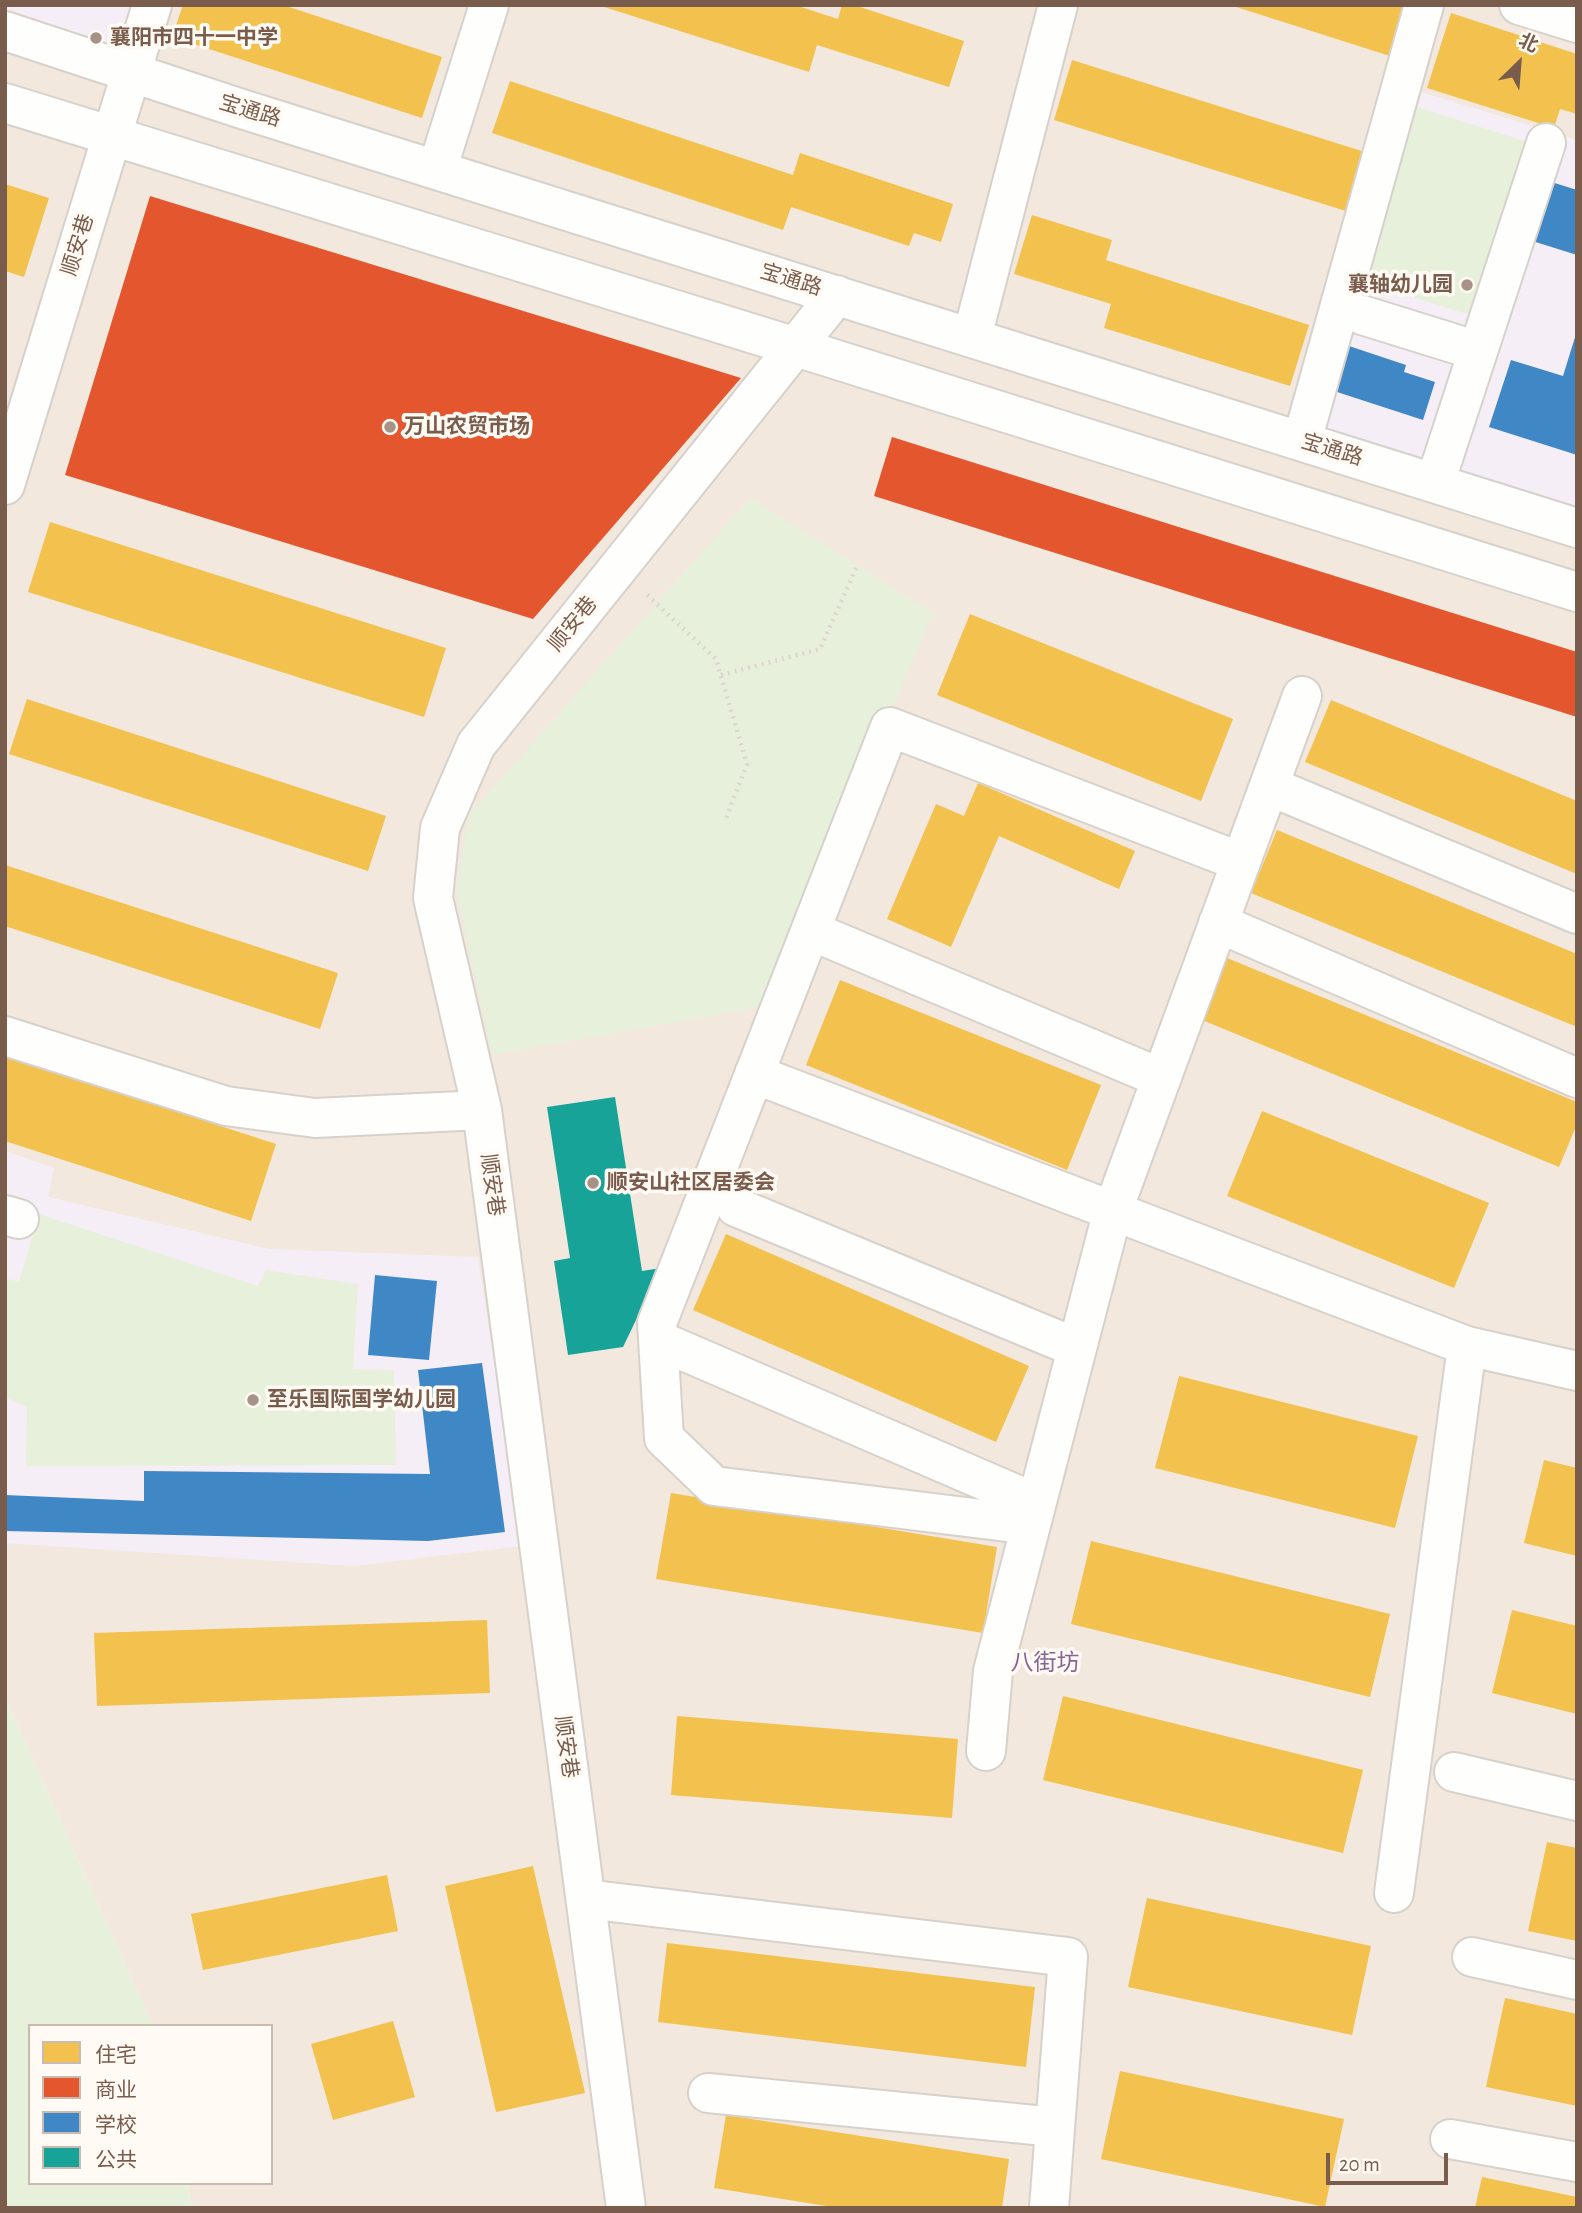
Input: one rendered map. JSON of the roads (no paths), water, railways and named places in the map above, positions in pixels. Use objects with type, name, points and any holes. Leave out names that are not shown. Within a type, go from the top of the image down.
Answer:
[{"type":"street","name":"顺安巷","points":[[5,485],[152,5]]},
{"type":"street","points":[[437,170],[489,5]]},
{"type":"street","points":[[972,337],[1058,5]]},
{"type":"street","points":[[1302,441],[1424,5]]},
{"type":"street","points":[[1519,5],[1577,23]]},
{"type":"street","name":"宝通路","points":[[5,31],[437,170],[1577,528]]},
{"type":"street","points":[[5,103],[1577,592]]},
{"type":"street","points":[[1435,483],[1546,143]]},
{"type":"street","name":"顺安巷","points":[[626,2208],[482,1110],[433,898],[440,828],[476,745],[838,295]]},
{"type":"street","points":[[1363,315],[1478,351]]},
{"type":"street","points":[[986,1751],[993,1671],[1113,1210],[1302,696]]},
{"type":"street","points":[[1033,1514],[714,1486],[664,1438],[657,1323],[890,727],[1241,862]]},
{"type":"street","points":[[1269,786],[1577,914]]},
{"type":"street","points":[[1218,923],[1577,1078]]},
{"type":"street","points":[[828,938],[1161,1078]]},
{"type":"street","points":[[5,1036],[226,1106],[315,1118],[482,1110]]},
{"type":"street","points":[[754,1074],[1467,1346],[1577,1371]]},
{"type":"street","points":[[736,1207],[1077,1348]]},
{"type":"street","points":[[658,1340],[1033,1514]]},
{"type":"street","points":[[1394,1893],[1467,1346]]},
{"type":"street","points":[[1454,1772],[1577,1801]]},
{"type":"street","points":[[586,1899],[1068,1957],[1049,2208]]},
{"type":"street","points":[[1472,1957],[1577,1980]]},
{"type":"street","points":[[708,2093],[1055,2127]]},
{"type":"street","points":[[1450,2139],[1577,2162]]},
{"type":"place","name":"襄阳市四十一中学","points":[[96,38]]},
{"type":"place","name":"襄轴幼儿园","points":[[1467,285]]},
{"type":"place","name":"万山农贸市场","points":[[390,427]]},
{"type":"place","name":"顺安山社区居委会","points":[[593,1183]]},
{"type":"place","name":"至乐国际国学幼儿园","points":[[253,1400]]},
{"type":"district","name":"八街坊","points":[[1045,1663]]}]
